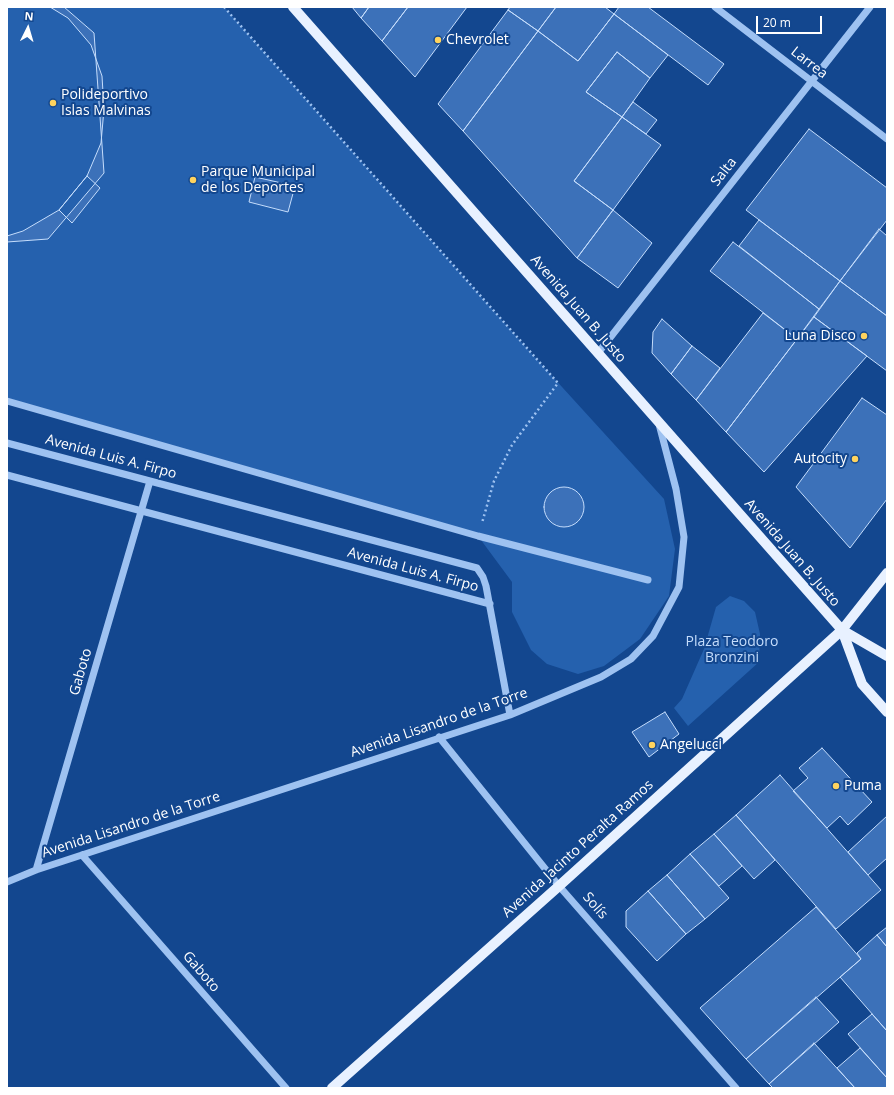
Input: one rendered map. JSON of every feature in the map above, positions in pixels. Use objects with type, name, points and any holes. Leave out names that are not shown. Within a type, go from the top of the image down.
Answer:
[{"type":"main road","name":"Avenida Juan B. Justo","points":[[293,7],[842,630],[887,656]]},
{"type":"main road","name":"Avenida Jacinto Peralta Ramos","points":[[332,1088],[559,886],[842,630],[887,572]]},
{"type":"main road","name":"Avenida Juan B. Justo","points":[[842,630],[862,684],[887,712]]},
{"type":"street","name":"Larrea","points":[[715,7],[887,139]]},
{"type":"street","name":"Salta","points":[[598,353],[870,7]]},
{"type":"street","points":[[7,401],[478,536],[648,580]]},
{"type":"street","name":"Avenida Lisandro de la Torre","points":[[7,882],[36,870],[510,715],[601,677],[631,659],[653,636],[679,587],[684,537],[676,489],[658,421]]},
{"type":"street","name":"Avenida Luis A. Firpo","points":[[7,443],[477,568],[486,586],[490,604],[7,475]]},
{"type":"street","name":"Gaboto","points":[[36,870],[150,481]]},
{"type":"street","points":[[490,604],[510,715]]},
{"type":"street","name":"Solís","points":[[439,737],[559,886],[736,1088]]},
{"type":"street","name":"Gaboto","points":[[82,855],[286,1088]]},
{"type":"path","points":[[224,7],[558,383],[512,445],[494,482],[478,536]]},
{"type":"green space","name":"Parque Municipal de los Deportes","points":[[7,7],[224,7],[532,354],[664,499],[675,549],[669,596],[640,639],[604,666],[578,674],[547,664],[531,650],[512,612],[512,582],[478,536],[7,401]]},
{"type":"green space","name":"Plaza Teodoro Bronzini","points":[[730,596],[744,601],[755,612],[760,634],[759,662],[688,726],[674,708],[682,699],[704,649],[716,607]]},
{"type":"building","name":"Polideportivo Islas Malvinas","points":[[7,7],[64,7],[94,33],[104,173],[48,239],[7,242]]},
{"type":"building","name":"Polideportivo Islas Malvinas","points":[[7,7],[50,7],[68,18],[91,45],[102,76],[104,109],[101,143],[87,176],[59,210],[23,231],[7,236]]},
{"type":"building","points":[[352,7],[369,7],[361,18]]},
{"type":"building","points":[[369,7],[408,7],[382,41],[361,18]]},
{"type":"building","points":[[408,7],[467,7],[415,77],[382,41]]},
{"type":"building","points":[[510,7],[556,7],[538,31],[508,10]]},
{"type":"building","points":[[556,7],[605,7],[614,14],[578,61],[538,31]]},
{"type":"building","points":[[619,7],[648,7],[724,64],[708,85],[614,14]]},
{"type":"building","points":[[508,10],[538,31],[463,131],[438,104]]},
{"type":"building","points":[[614,14],[668,55],[650,78],[617,52],[586,92],[622,117],[574,181],[613,210],[577,258],[463,131],[538,31],[578,61]]},
{"type":"building","points":[[617,52],[650,78],[622,117],[586,92]]},
{"type":"building","points":[[633,102],[657,120],[646,134],[622,117]]},
{"type":"building","points":[[622,117],[661,145],[613,210],[574,181]]},
{"type":"building","points":[[809,129],[887,188],[887,220],[840,281],[746,210]]},
{"type":"building","points":[[87,176],[100,188],[72,223],[59,210]]},
{"type":"building","points":[[255,177],[295,186],[288,212],[249,202]]},
{"type":"building","points":[[613,210],[652,243],[618,288],[577,258]]},
{"type":"building","points":[[759,220],[840,281],[819,309],[739,246]]},
{"type":"building","points":[[879,229],[887,236],[887,316],[840,281]]},
{"type":"building","points":[[733,242],[819,309],[797,339],[710,271]]},
{"type":"building","name":"Luna Disco","points":[[840,281],[887,316],[887,371],[814,317]]},
{"type":"building","points":[[763,313],[797,339],[726,432],[696,400]]},
{"type":"building","points":[[814,317],[867,356],[764,472],[726,432]]},
{"type":"building","points":[[662,319],[692,346],[671,374],[652,353],[653,332]]},
{"type":"building","points":[[692,346],[720,368],[696,400],[671,374]]},
{"type":"building","points":[[862,398],[887,415],[887,499],[850,548],[796,487]]},
{"type":"building","points":[[568,487],[575,490],[581,496],[584,507],[583,515],[575,524],[568,527],[560,527],[553,524],[545,515],[544,503],[547,496],[556,488]]},
{"type":"building","name":"Angelucci","points":[[665,712],[679,734],[649,757],[632,732]]},
{"type":"building","points":[[822,748],[872,802],[848,825],[840,816],[827,828],[793,791],[808,778],[799,768]]},
{"type":"building","points":[[780,775],[881,890],[836,929],[736,815]]},
{"type":"building","points":[[736,815],[775,860],[754,879],[714,834]]},
{"type":"building","points":[[887,816],[887,858],[868,875],[848,852]]},
{"type":"building","points":[[714,834],[742,866],[719,886],[690,854]]},
{"type":"building","points":[[690,854],[729,898],[705,919],[667,875]]},
{"type":"building","points":[[667,875],[705,919],[686,934],[648,891]]},
{"type":"building","points":[[648,891],[686,934],[657,961],[626,927],[626,911]]},
{"type":"building","points":[[816,907],[861,959],[746,1059],[700,1008]]},
{"type":"building","points":[[887,927],[887,947],[877,935]]},
{"type":"building","points":[[877,935],[887,947],[887,1031],[840,977],[861,959],[857,953]]},
{"type":"building","points":[[816,997],[839,1022],[769,1084],[746,1059]]},
{"type":"building","points":[[872,1014],[887,1031],[887,1078],[848,1034]]},
{"type":"building","points":[[814,1043],[855,1088],[773,1088],[769,1084]]},
{"type":"building","points":[[860,1048],[887,1078],[887,1088],[855,1088],[837,1068]]},
{"type":"place","name":"Chevrolet","points":[[438,40]]},
{"type":"place","name":"Polideportivo Islas Malvinas","points":[[53,103]]},
{"type":"place","name":"Parque Municipal de los Deportes","points":[[193,180]]},
{"type":"place","name":"Luna Disco","points":[[864,336]]},
{"type":"place","name":"Autocity","points":[[855,459]]},
{"type":"place","name":"Angelucci","points":[[652,745]]},
{"type":"place","name":"Puma","points":[[836,786]]}]
